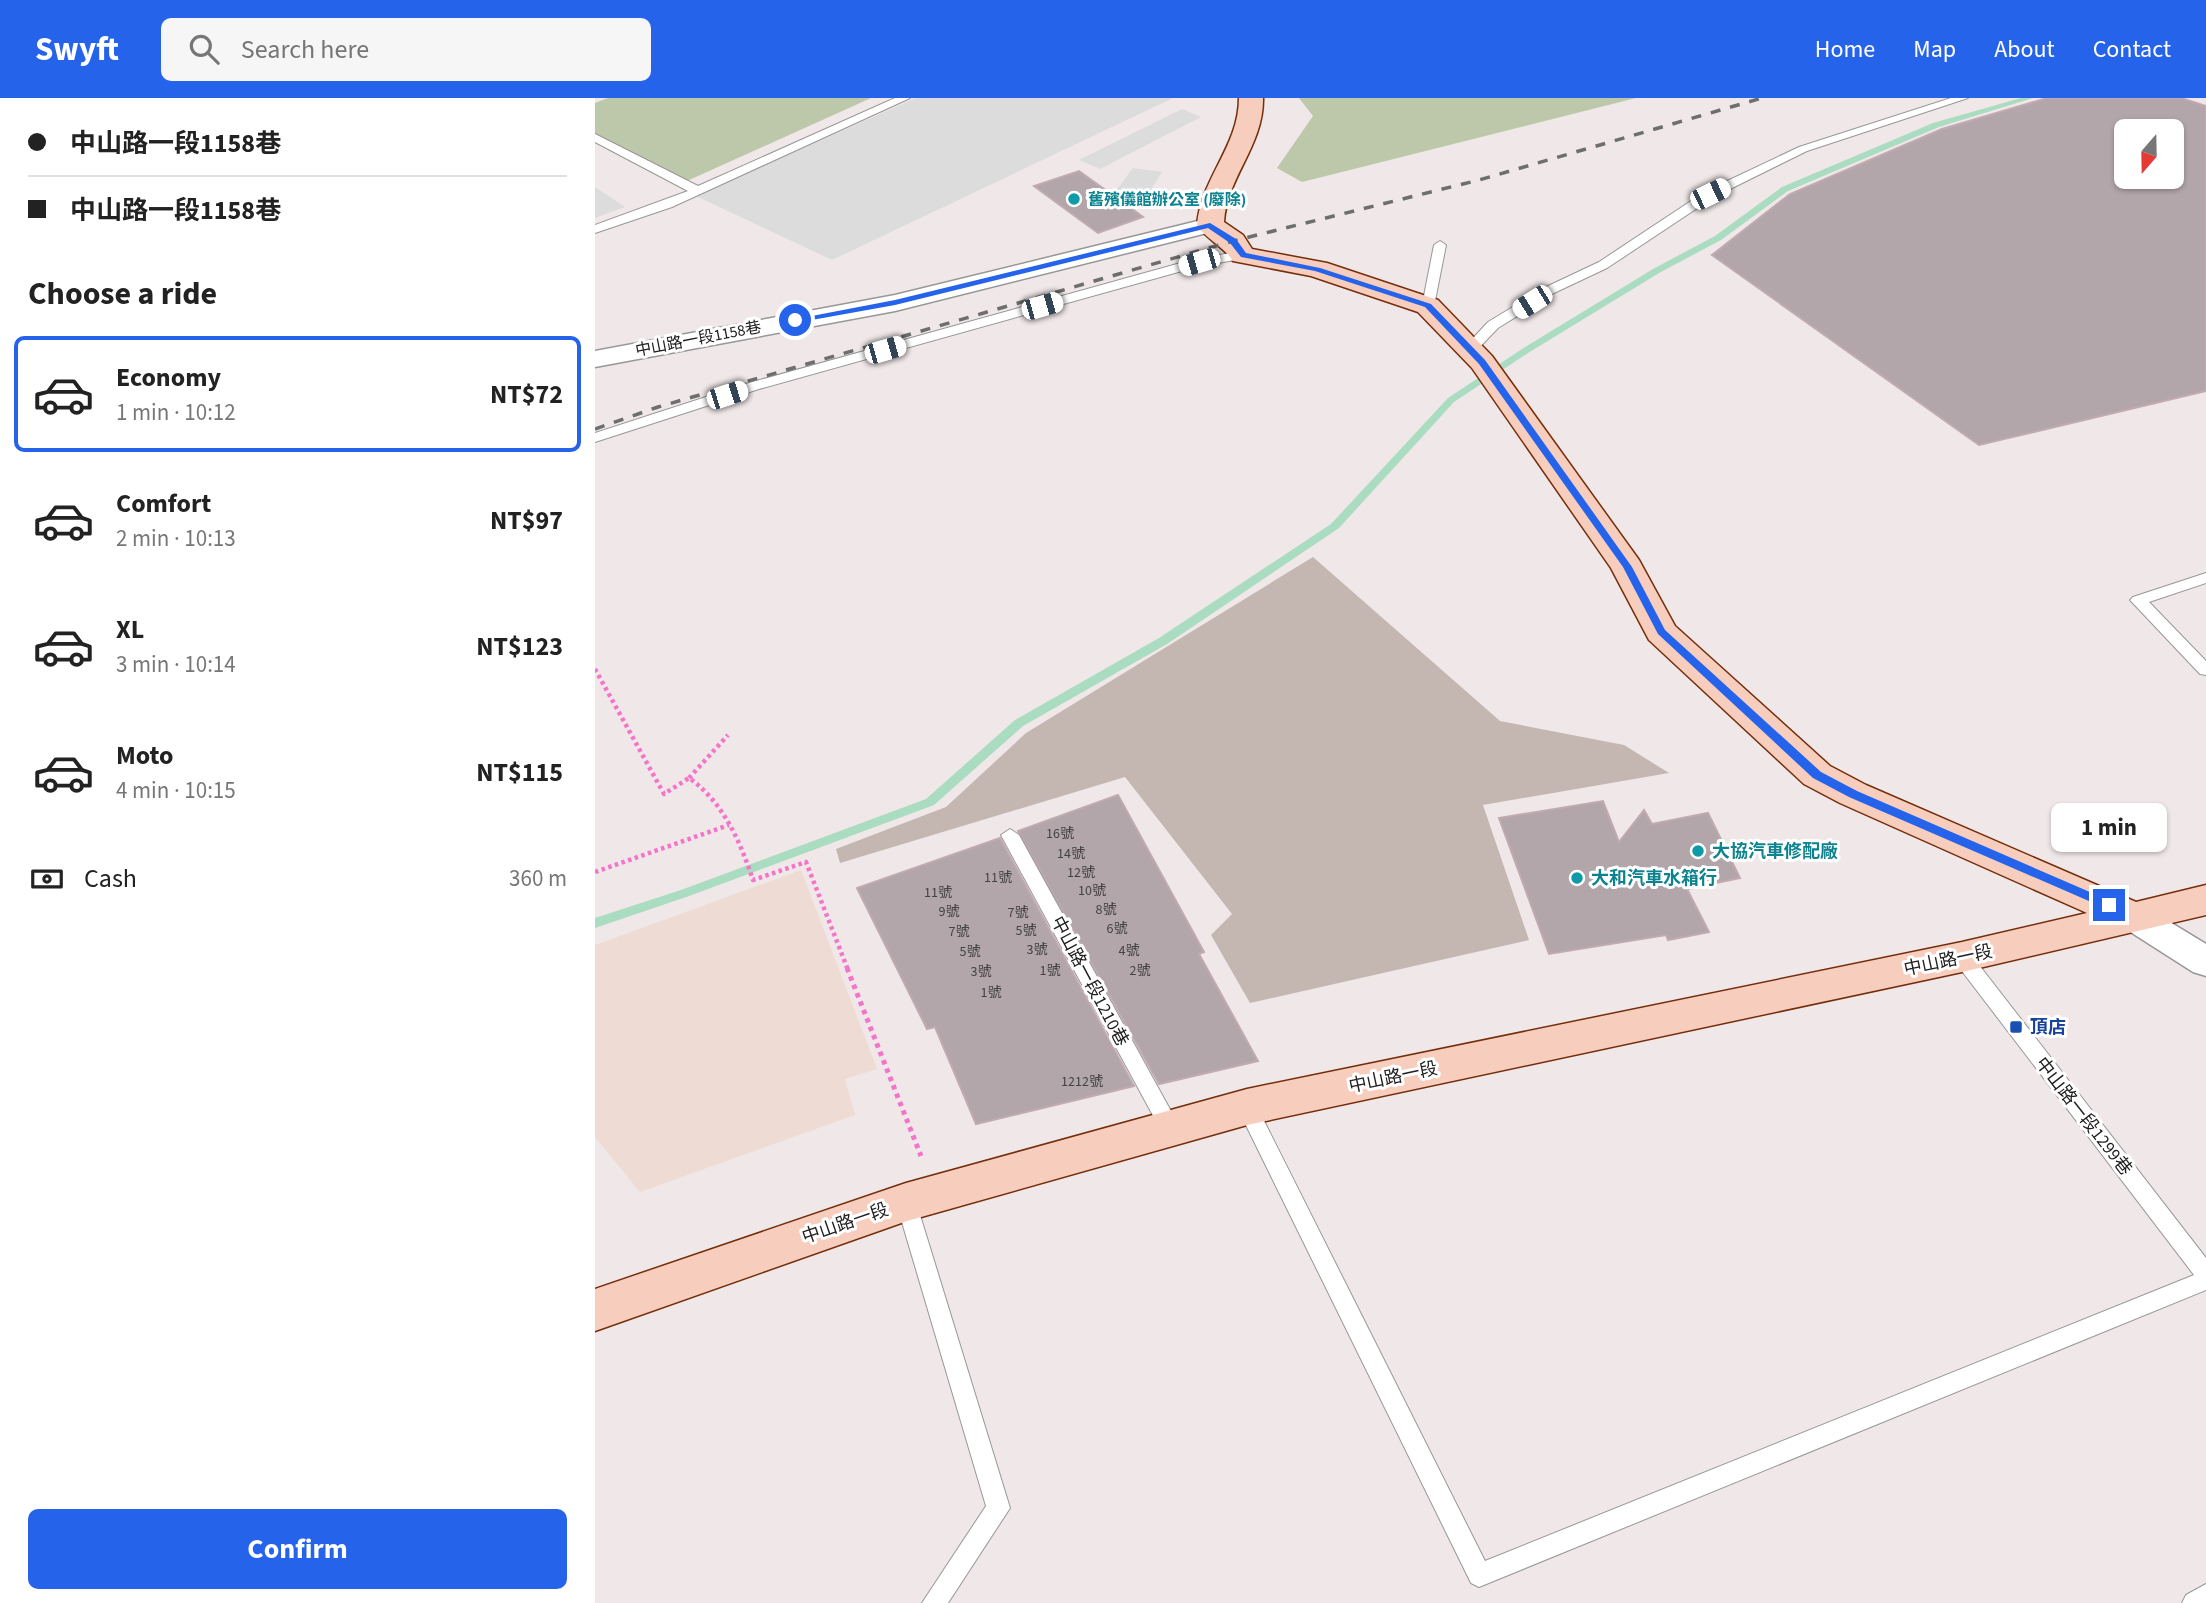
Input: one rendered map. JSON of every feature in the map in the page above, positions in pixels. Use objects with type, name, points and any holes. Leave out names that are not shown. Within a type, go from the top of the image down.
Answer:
[{"type":"street","points":[[1251,98],[1253,110],[1244,141],[1209,206],[1210,225],[1233,241],[1244,255],[1317,269],[1428,306],[1484,366],[1627,567],[1661,632],[1817,775],[1853,794],[2134,917],[2206,962]]},
{"type":"street","name":"中山路一段1158巷","points":[[595,359],[895,303],[1210,225]]},
{"type":"street","name":"中山路一段","points":[[595,1310],[921,1197],[1247,1107],[1962,957],[2206,900]]},
{"type":"lane","points":[[595,229],[698,191],[904,98]]},
{"type":"lane","points":[[1484,366],[1493,325],[1550,290],[1603,265],[1710,194],[1803,149],[1962,98]]},
{"type":"lane","points":[[595,137],[698,191]]},
{"type":"lane","points":[[1428,306],[1440,244]]},
{"type":"lane","points":[[595,438],[754,386],[1199,262],[1244,255]]},
{"type":"lane","points":[[2206,578],[2138,600],[2206,670]]},
{"type":"lane","name":"中山路一段1210巷","points":[[1010,835],[1170,1128]]},
{"type":"lane","name":"中山路一段1299巷","points":[[1962,957],[2206,1274]]},
{"type":"lane","points":[[1247,1107],[1479,1575],[2206,1280]]},
{"type":"lane","points":[[921,1197],[998,1508],[934,1603]]},
{"type":"lane","points":[[2194,1603],[2206,1597]]},
{"type":"path","points":[[595,668],[664,794],[689,778],[729,735]]},
{"type":"path","points":[[689,778],[702,785],[729,825],[745,855],[753,880],[806,862],[921,1197]]},
{"type":"path","points":[[595,872],[729,825]]},
{"type":"shaded area","points":[[916,98],[1173,98],[832,260],[696,196]]},
{"type":"shaded area","points":[[1182,109],[1201,117],[1100,169],[1079,160]]},
{"type":"shaded area","points":[[1133,168],[1162,172],[1139,208],[1108,201]]},
{"type":"shaded area","points":[[595,187],[625,207],[595,218]]},
{"type":"shaded area","points":[[1313,557],[1500,721],[1624,745],[1669,773],[1483,805],[1529,940],[1250,1003],[1211,935],[1232,914],[1125,777],[840,863],[836,849],[946,807],[1026,733]]},
{"type":"shaded area","points":[[801,870],[877,1069],[845,1079],[855,1115],[640,1192],[595,1137],[595,945]]},
{"type":"green space","points":[[608,98],[871,98],[678,185],[595,141],[595,103]]},
{"type":"green space","points":[[1299,98],[1636,98],[1302,182],[1277,168],[1313,116]]},
{"type":"building","points":[[2047,98],[2181,98],[2206,106],[2206,391],[1979,445],[1712,255],[1790,194],[1942,129]]},
{"type":"building","name":"舊殯儀館辦公室 (廢除)","points":[[1079,171],[1143,217],[1098,233],[1034,186]]},
{"type":"building","points":[[1118,795],[1204,952],[1199,954],[1258,1061],[1159,1084],[1018,831]]},
{"type":"building","name":"大和汽車水箱行","points":[[1603,801],[1619,842],[1644,810],[1652,824],[1708,813],[1740,878],[1687,889],[1709,932],[1668,940],[1666,935],[1549,954],[1499,818]]},
{"type":"building","points":[[1000,838],[1134,1086],[976,1124],[935,1027],[927,1029],[857,888]]},
{"type":"waterway","points":[[595,923],[685,893],[930,802],[1019,723],[1163,641],[1335,526],[1451,400],[1525,351],[1656,271],[1718,238],[1785,189],[1936,125],[2029,98]]},
{"type":"railway","points":[[595,429],[658,407],[1233,241],[1479,180],[1762,98]]},
{"type":"place","name":"舊殯儀館辦公室 (廢除)","points":[[1074,199]]},
{"type":"place","name":"大協汽車修配廠","points":[[1698,851]]},
{"type":"place","name":"大和汽車水箱行","points":[[1577,878]]},
{"type":"place","name":"頂店","points":[[2016,1027]]},
{"type":"route","points":[[795,320],[895,303],[1210,225],[1233,241],[1244,255],[1317,269],[1428,306],[1482,362],[1627,567],[1661,632],[1817,775],[1853,794],[2109,905]]}]
